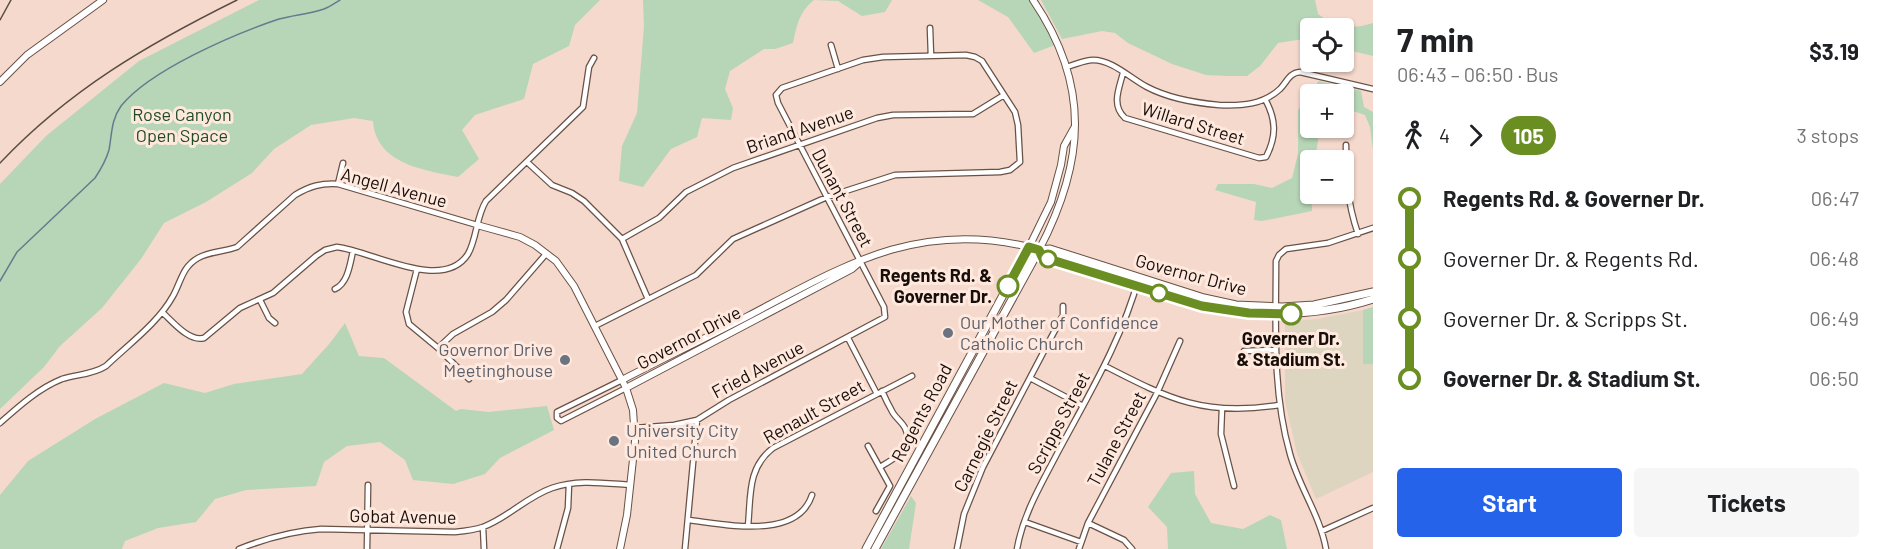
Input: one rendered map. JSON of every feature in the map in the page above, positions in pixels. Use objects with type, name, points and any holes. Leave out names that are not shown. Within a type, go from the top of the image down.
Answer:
[{"type":"main road","name":"Governor Drive","points":[[1029,247],[1039,250],[1050,249],[1222,302],[1276,311],[1323,311],[1373,299]]},
{"type":"main road","name":"Regents Road","points":[[866,549],[1029,247]]},
{"type":"main road","name":"Governor Drive","points":[[1039,250],[1042,257],[1202,306],[1249,313],[1314,306],[1373,292]]},
{"type":"main road","name":"Regents Road","points":[[874,549],[1039,250]]},
{"type":"street","points":[[0,82],[27,55],[103,0]]},
{"type":"street","name":"Regents Road","points":[[1033,0],[1051,29],[1066,67],[1072,94],[1075,145],[1066,191],[1039,250]]},
{"type":"street","points":[[930,28],[931,56]]},
{"type":"street","points":[[595,327],[696,274],[733,239],[827,197],[895,175],[1000,172],[1017,166],[1021,157],[1018,125],[1014,112],[982,61],[975,57],[883,57],[863,60],[838,69],[831,45]]},
{"type":"street","points":[[162,312],[191,338],[197,340],[204,338],[240,308],[273,293],[325,250],[336,247],[430,272],[457,265],[469,252],[486,201],[584,107],[589,67],[594,58]]},
{"type":"street","points":[[1066,67],[1094,60],[1104,63],[1148,88],[1198,102],[1241,106],[1265,99],[1279,90],[1295,72],[1373,89]]},
{"type":"street","name":"Dunant Street","points":[[838,69],[782,88],[776,95],[799,145],[886,313]]},
{"type":"street","name":"Willard Street","points":[[1123,73],[1116,103],[1118,111],[1125,118],[1259,159],[1266,157],[1275,125],[1265,99]]},
{"type":"street","name":"Briand Avenue","points":[[622,239],[659,218],[686,192],[732,168],[877,118],[973,114],[1004,95]]},
{"type":"street","name":"Regents Road","points":[[1029,247],[1051,202],[1064,146],[1074,128]]},
{"type":"street","points":[[1346,145],[1346,182],[1358,234]]},
{"type":"street","points":[[528,162],[552,185],[584,201],[622,239],[648,299]]},
{"type":"street","points":[[338,184],[343,163]]},
{"type":"street","name":"Angell Avenue","points":[[0,423],[53,383],[63,378],[98,372],[162,312],[175,293],[187,266],[211,252],[227,251],[237,247],[295,195],[306,188],[319,184],[338,184],[477,225]]},
{"type":"street","points":[[477,225],[520,237],[546,254],[566,273],[626,388],[633,410],[635,428],[627,515],[620,549]]},
{"type":"street","points":[[1326,549],[1322,531],[1290,455],[1279,405],[1276,350],[1276,261],[1282,251],[1328,243],[1373,228]]},
{"type":"street","name":"Governor Drive","points":[[860,261],[852,269],[626,388],[561,421],[557,418],[557,412],[848,263],[892,249],[938,240],[974,238],[1029,247]]},
{"type":"street","points":[[335,289],[345,280],[353,251]]},
{"type":"street","points":[[438,348],[453,334],[492,312],[506,300],[546,254]]},
{"type":"street","points":[[417,269],[406,319],[413,329],[438,348],[469,379]]},
{"type":"street","name":"Scripps Street","points":[[1017,549],[1032,502],[1105,366],[1139,278]]},
{"type":"street","points":[[260,300],[269,318],[275,323]]},
{"type":"street","name":"Carnegie Street","points":[[957,549],[972,492],[1063,315],[1063,306]]},
{"type":"street","name":"Fried Avenue","points":[[635,428],[674,425],[697,420],[729,400],[882,321],[886,313]]},
{"type":"street","points":[[848,338],[879,392],[902,422],[908,435],[904,451],[880,467]]},
{"type":"street","name":"Tulane Street","points":[[1078,549],[1088,523],[1157,393],[1180,341]]},
{"type":"street","points":[[1244,351],[1276,350]]},
{"type":"street","points":[[1105,366],[1157,393],[1198,405],[1241,410],[1279,405]]},
{"type":"street","name":"Renault Street","points":[[748,526],[753,475],[763,456],[773,448],[912,376]]},
{"type":"street","points":[[1030,378],[1083,406]]},
{"type":"street","points":[[1222,408],[1221,434],[1234,486]]},
{"type":"street","points":[[685,549],[697,420]]},
{"type":"street","points":[[868,446],[890,486],[876,511]]},
{"type":"street","name":"Gobat Avenue","points":[[239,549],[280,535],[300,531],[455,532],[483,527],[535,495],[569,484],[588,482],[630,485]]},
{"type":"street","points":[[557,549],[567,508],[569,484]]},
{"type":"street","points":[[366,549],[368,485]]},
{"type":"street","points":[[688,520],[748,526],[774,525],[789,520],[809,504],[812,495]]},
{"type":"street","points":[[1322,531],[1373,508]]},
{"type":"street","points":[[1024,522],[1081,542]]},
{"type":"street","points":[[1088,523],[1124,540],[1132,549]]},
{"type":"street","points":[[483,527],[484,549]]},
{"type":"shaded area","points":[[1363,310],[1363,363],[1373,364],[1373,472],[1316,499],[1297,453],[1285,401],[1285,322],[1317,319]]},
{"type":"green space","name":"Rose Canyon Open Space","points":[[259,0],[600,0],[575,25],[569,46],[533,64],[524,99],[475,115],[462,130],[479,159],[458,177],[417,168],[392,156],[376,135],[373,121],[354,118],[311,125],[274,149],[252,173],[206,202],[164,223],[141,259],[102,308],[60,346],[44,367],[0,409],[0,184],[46,136],[139,61]]},
{"type":"green space","points":[[643,0],[814,0],[802,14],[793,43],[775,49],[764,49],[730,71],[725,89],[733,108],[731,120],[702,118],[697,137],[671,149],[643,187],[619,181],[622,146],[637,113],[644,26]]},
{"type":"green space","points":[[814,0],[892,0],[885,12],[862,16],[838,1]]},
{"type":"green space","points":[[978,0],[1029,0],[1048,29],[1055,45],[1034,53],[1008,17]]},
{"type":"green space","points":[[1041,0],[1315,0],[1318,14],[1324,18],[1300,18],[1300,40],[1278,43],[1260,66],[1247,76],[1206,75],[1172,64],[1128,43],[1115,33],[1102,31],[1062,39]]},
{"type":"green space","points":[[1373,23],[1373,56],[1354,51],[1354,27]]},
{"type":"green space","points":[[1354,89],[1361,91],[1364,107],[1373,112],[1373,150],[1370,127],[1365,115],[1354,111]]},
{"type":"green space","points":[[1300,107],[1300,138],[1318,138],[1317,150],[1300,150],[1300,204],[1312,204],[1312,211],[1262,221],[1254,220],[1256,202],[1215,190],[1218,184],[1254,184],[1272,188],[1292,178],[1298,154],[1298,110]]},
{"type":"green space","points":[[1373,307],[1373,364],[1363,364],[1363,310]]},
{"type":"green space","points":[[345,323],[359,356],[384,358],[456,411],[461,409],[489,412],[547,406],[554,430],[500,458],[485,474],[453,484],[413,480],[405,460],[380,442],[347,446],[324,462],[316,486],[246,490],[215,499],[196,522],[158,528],[125,541],[122,549],[0,549],[0,495],[28,461],[95,419],[164,383],[205,393],[234,384],[302,374]]},
{"type":"green space","points":[[1194,471],[1195,494],[1211,523],[1243,529],[1270,515],[1281,520],[1287,549],[1168,549],[1167,527],[1148,507],[1171,473]]},
{"type":"green space","points":[[911,496],[916,503],[909,549],[881,549]]},
{"type":"waterway","points":[[0,281],[17,252],[95,178],[108,154],[118,111],[134,93],[172,67],[239,34],[279,19],[324,9],[340,0]]},
{"type":"tram line","points":[[0,20],[11,0]]},
{"type":"railway","points":[[0,163],[54,113],[111,71],[172,34],[237,0]]},
{"type":"bus line","name":"105","points":[[1008,286],[1029,247],[1039,250],[1042,257],[1202,306],[1249,313],[1291,314]]},
{"type":"place","name":"Regents Rd. & Governer Dr.","points":[[1008,286]]},
{"type":"place","name":"Governer Dr. & Stadium St.","points":[[1291,314]]},
{"type":"place","name":"Our Mother of Confidence Catholic Church","points":[[948,333]]},
{"type":"place","name":"Governor Drive Meetinghouse","points":[[565,360]]},
{"type":"place","name":"University City United Church","points":[[614,441]]}]
